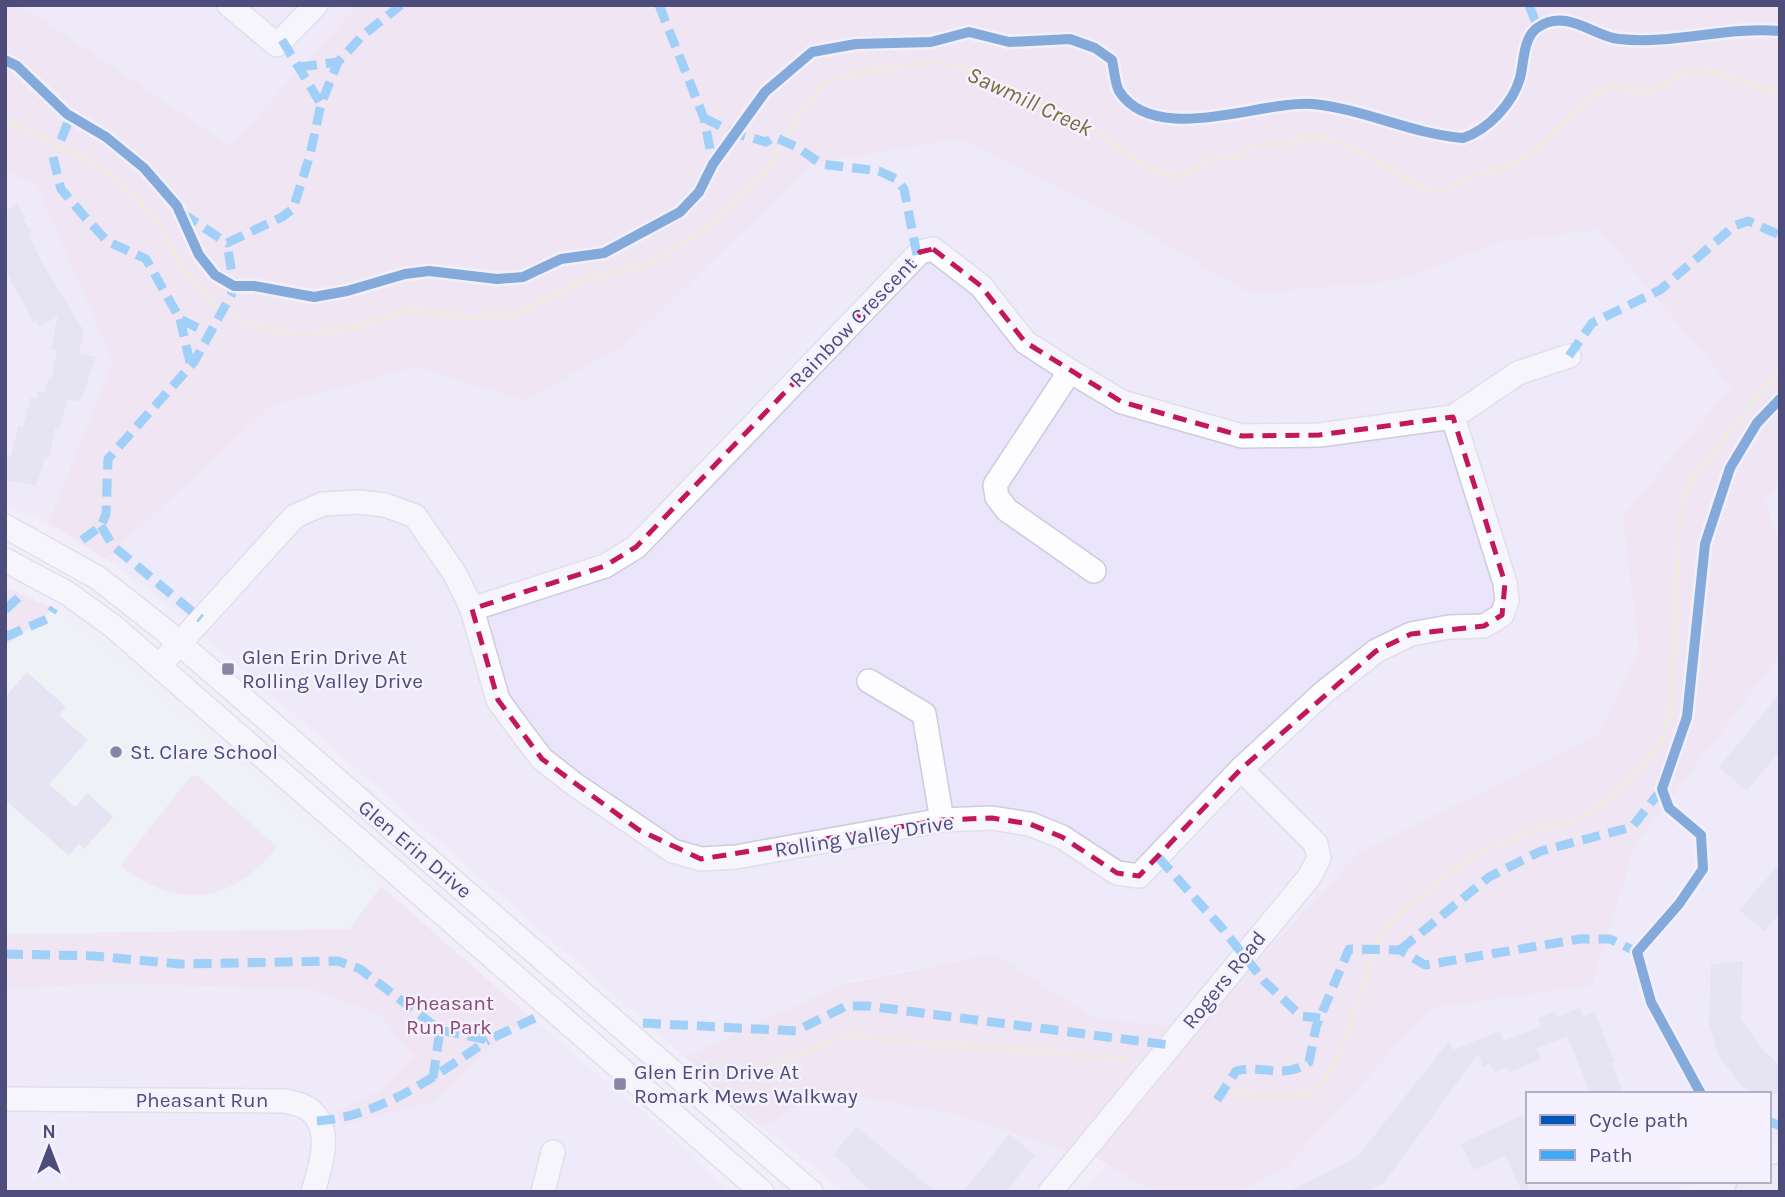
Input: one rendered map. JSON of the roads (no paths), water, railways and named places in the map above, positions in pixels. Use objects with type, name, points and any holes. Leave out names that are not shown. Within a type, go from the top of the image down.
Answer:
[{"type":"street","points":[[229,5],[277,45],[316,5]]},
{"type":"street","name":"Rainbow Crescent","points":[[471,609],[605,566],[636,547],[920,252],[933,249],[981,286],[1025,342],[1070,371],[1122,402],[1242,436],[1320,435],[1452,417],[1518,373],[1569,356]]},
{"type":"street","points":[[1070,371],[995,485],[997,497],[1007,510],[1094,572]]},
{"type":"street","name":"Rolling Valley Drive","points":[[159,666],[295,516],[323,504],[386,505],[415,516],[435,541],[471,609],[498,700],[542,759],[639,830],[673,851],[701,859],[736,857],[942,820],[992,818],[1030,824],[1062,837],[1117,873],[1139,876],[1241,769],[1323,693],[1376,651],[1411,634],[1484,625],[1502,615],[1507,601],[1505,583],[1452,417]]},
{"type":"street","name":"Glen Erin Drive","points":[[5,526],[98,578],[180,643],[326,773],[811,1192]]},
{"type":"street","name":"Glen Erin Drive","points":[[7,561],[84,606],[159,666],[762,1192]]},
{"type":"street","points":[[869,681],[924,714],[942,820]]},
{"type":"street","name":"Rogers Road","points":[[1050,1192],[1310,876],[1319,858],[1316,844],[1241,769]]},
{"type":"street","name":"Pheasant Run","points":[[5,1099],[286,1101],[308,1108],[321,1126],[323,1161],[313,1192]]},
{"type":"street","points":[[544,1192],[553,1152]]},
{"type":"waterway","name":"Sawmill Creek","points":[[5,120],[96,165],[137,197],[161,228],[179,264],[215,306],[249,324],[303,336],[352,328],[410,309],[466,318],[511,316],[585,280],[645,265],[703,231],[766,172],[799,115],[826,81],[877,69],[937,62],[977,72],[1101,135],[1146,167],[1180,177],[1209,160],[1242,155],[1253,145],[1284,144],[1310,136],[1345,144],[1425,189],[1443,193],[1462,179],[1507,167],[1529,155],[1590,97],[1613,87],[1649,93],[1687,72],[1706,70],[1780,94]]},
{"type":"waterway","points":[[1216,1089],[1277,1096],[1311,1091],[1323,1081],[1334,1065],[1352,1022],[1373,955],[1384,932],[1395,920],[1436,883],[1473,857],[1514,837],[1565,824],[1595,808],[1647,761],[1663,737],[1671,706],[1680,508],[1692,479],[1780,368]]},
{"type":"waterway","points":[[738,1078],[845,1036],[1124,1059]]},
{"type":"place","name":"Glen Erin Drive At Rolling Valley Drive","points":[[228,669]]},
{"type":"place","name":"St. Clare School","points":[[116,752]]},
{"type":"place","name":"Glen Erin Drive At Romark Mews Walkway","points":[[620,1084]]},
{"type":"park label","name":"Pheasant Run Park","points":[[449,1015]]}]
